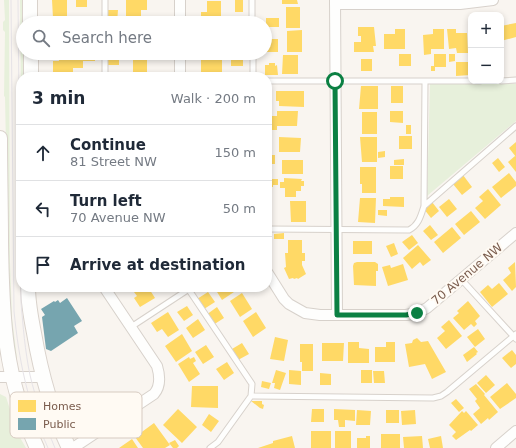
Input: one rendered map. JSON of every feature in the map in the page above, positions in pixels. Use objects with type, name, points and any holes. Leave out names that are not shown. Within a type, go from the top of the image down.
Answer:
[{"type":"main road","points":[[30,0],[30,16]]},
{"type":"main road","points":[[31,60],[31,72]]},
{"type":"main road","points":[[0,138],[1,294],[6,377],[13,392]]},
{"type":"main road","points":[[29,292],[32,325],[42,377],[47,392]]},
{"type":"main road","points":[[33,438],[37,448]]},
{"type":"main road","points":[[64,438],[69,448]]},
{"type":"street","points":[[180,0],[180,16]]},
{"type":"street","points":[[337,315],[335,2],[422,2],[460,4],[493,0]]},
{"type":"street","points":[[180,60],[180,72]]},
{"type":"street","name":"70 Avenue NW","points":[[272,280],[289,304],[297,309],[312,314],[406,315],[417,313],[427,308],[516,233]]},
{"type":"street","points":[[107,292],[157,366],[160,377],[157,390],[154,394],[142,402]]},
{"type":"street","points":[[6,377],[42,377]]},
{"type":"street","points":[[496,448],[516,431]]},
{"type":"street","points":[[73,448],[88,438]]},
{"type":"lane","points":[[104,0],[105,16]]},
{"type":"lane","points":[[252,0],[252,16]]},
{"type":"lane","points":[[105,60],[105,72]]},
{"type":"lane","points":[[253,60],[253,72]]},
{"type":"lane","points":[[504,81],[516,80]]},
{"type":"lane","points":[[272,81],[468,81]]},
{"type":"lane","points":[[272,229],[409,230],[414,227],[419,220],[424,206],[425,82]]},
{"type":"lane","points":[[424,206],[516,126]]},
{"type":"lane","points":[[251,396],[432,398],[441,396],[515,336],[461,279]]},
{"type":"lane","points":[[131,326],[183,292]]},
{"type":"lane","points":[[192,292],[252,384],[251,396],[218,442],[210,448]]},
{"type":"green space","points":[[4,0],[9,0],[10,262],[12,318],[17,358],[13,358],[10,349],[4,96]]},
{"type":"green space","points":[[20,0],[23,0],[23,16],[20,16]]},
{"type":"green space","points":[[21,60],[24,60],[24,72],[21,72]]},
{"type":"green space","points":[[430,84],[516,84],[516,121],[427,196]]},
{"type":"green space","points":[[0,394],[6,397],[10,409],[10,438],[20,438],[26,448],[0,448]]},
{"type":"building: Homes","points":[[52,0],[67,0],[67,16],[53,16]]},
{"type":"building: Homes","points":[[76,0],[87,0],[87,7],[76,7]]},
{"type":"building: Homes","points":[[126,0],[147,0],[147,10],[141,10],[141,16],[126,16]]},
{"type":"building: Homes","points":[[235,0],[243,0],[243,12],[235,12]]},
{"type":"building: Homes","points":[[282,0],[297,0],[298,4],[282,4]]},
{"type":"building: Homes","points":[[207,1],[221,1],[221,16],[201,16],[201,12],[207,12]]},
{"type":"building: Homes","points":[[286,7],[300,7],[300,28],[286,28]]},
{"type":"building: Homes","points":[[105,10],[118,10],[118,16],[105,16]]},
{"type":"building: Homes","points":[[272,18],[279,18],[279,27],[272,27]]},
{"type":"building: Homes","points":[[516,23],[516,37],[504,40],[504,25]]},
{"type":"building: Homes","points":[[358,27],[374,27],[376,46],[373,46],[374,52],[354,52],[354,42],[361,42],[361,36],[358,36]]},
{"type":"building: Homes","points":[[395,29],[405,29],[405,49],[384,49],[384,34],[395,34]]},
{"type":"building: Homes","points":[[433,29],[444,29],[444,49],[431,49],[431,54],[424,55],[423,35],[433,34]]},
{"type":"building: Homes","points":[[447,29],[456,29],[456,33],[467,33],[468,53],[457,53],[456,48],[449,49]]},
{"type":"building: Homes","points":[[302,30],[302,52],[287,52],[287,31]]},
{"type":"building: Homes","points":[[272,39],[278,39],[278,52],[272,52]]},
{"type":"building: Homes","points":[[399,54],[411,54],[411,66],[399,66]]},
{"type":"building: Homes","points":[[434,54],[446,54],[446,67],[435,67],[435,71],[431,71],[431,66],[434,66]]},
{"type":"building: Homes","points":[[449,54],[455,54],[455,61],[449,62]]},
{"type":"building: Homes","points":[[283,55],[298,55],[298,74],[282,74]]},
{"type":"building: Homes","points":[[361,59],[372,59],[372,71],[361,71]]},
{"type":"building: Homes","points":[[83,60],[83,68],[73,68],[73,72],[53,72],[53,61]]},
{"type":"building: Homes","points":[[83,60],[95,60],[95,61]]},
{"type":"building: Homes","points":[[106,60],[119,60],[119,65],[106,65]]},
{"type":"building: Homes","points":[[133,60],[147,60],[147,72],[133,72]]},
{"type":"building: Homes","points":[[201,60],[222,60],[222,72],[201,72]]},
{"type":"building: Homes","points":[[231,60],[243,60],[243,66],[231,66]]},
{"type":"building: Homes","points":[[456,62],[468,62],[468,75],[456,76]]},
{"type":"building: Homes","points":[[269,63],[275,63],[275,66],[277,65],[278,75],[272,75],[272,72],[265,72],[265,65],[269,65]]},
{"type":"building: Homes","points":[[361,86],[378,86],[378,109],[359,109]]},
{"type":"building: Homes","points":[[391,86],[403,86],[403,103],[391,103]]},
{"type":"building: Homes","points":[[276,91],[304,91],[304,107],[279,106],[279,101],[276,101]]},
{"type":"building: Homes","points":[[277,111],[298,111],[297,126],[277,126],[277,130],[272,130],[272,116],[277,116]]},
{"type":"building: Homes","points":[[390,111],[403,111],[403,123],[390,122]]},
{"type":"building: Homes","points":[[362,112],[377,112],[377,134],[362,134]]},
{"type":"building: Homes","points":[[406,125],[411,125],[411,134],[406,134]]},
{"type":"building: Homes","points":[[399,136],[412,136],[412,149],[399,149]]},
{"type":"building: Homes","points":[[279,137],[301,138],[300,152],[279,152]]},
{"type":"building: Homes","points":[[360,137],[377,137],[377,162],[362,162]]},
{"type":"building: Homes","points":[[516,142],[516,157],[509,148]]},
{"type":"building: Homes","points":[[385,151],[385,157],[378,158],[378,152]]},
{"type":"building: Homes","points":[[272,155],[275,155],[275,164],[272,164]]},
{"type":"building: Homes","points":[[515,156],[516,157],[516,172],[508,162]]},
{"type":"building: Homes","points":[[498,158],[505,167],[499,172],[492,163]]},
{"type":"building: Homes","points":[[404,159],[404,165],[394,165],[394,160]]},
{"type":"building: Homes","points":[[282,160],[303,160],[303,174],[282,174]]},
{"type":"building: Homes","points":[[390,166],[403,166],[403,179],[390,179]]},
{"type":"building: Homes","points":[[360,167],[376,167],[376,193],[362,193],[362,184],[360,184]]},
{"type":"building: Homes","points":[[509,173],[516,182],[516,186],[501,198],[492,187]]},
{"type":"building: Homes","points":[[463,175],[472,187],[462,195],[453,184]]},
{"type":"building: Homes","points":[[284,178],[302,179],[301,181],[304,181],[304,186],[301,186],[301,191],[296,191],[296,197],[285,197],[285,188],[280,188],[280,182],[284,182]]},
{"type":"building: Homes","points":[[272,179],[278,179],[278,185],[273,185],[273,187]]},
{"type":"building: Homes","points":[[488,189],[501,205],[485,219],[475,208],[483,201],[479,197]]},
{"type":"building: Homes","points":[[390,197],[404,197],[404,207],[383,206],[383,199],[390,199]]},
{"type":"building: Homes","points":[[360,198],[376,198],[375,223],[358,222]]},
{"type":"building: Homes","points":[[449,199],[457,209],[447,217],[439,207]]},
{"type":"building: Homes","points":[[290,201],[306,201],[306,222],[291,222]]},
{"type":"building: Homes","points":[[432,202],[439,211],[431,218],[424,209]]},
{"type":"building: Homes","points":[[378,210],[387,210],[387,216],[378,215]]},
{"type":"building: Homes","points":[[471,211],[480,222],[464,235],[455,224]]},
{"type":"building: Homes","points":[[430,225],[438,235],[431,240],[423,231]]},
{"type":"building: Homes","points":[[452,227],[461,238],[443,253],[434,242]]},
{"type":"building: Homes","points":[[284,233],[284,239],[274,239],[274,234]]},
{"type":"building: Homes","points":[[412,235],[418,243],[409,250],[402,242]]},
{"type":"building: Homes","points":[[288,240],[302,240],[302,253],[305,253],[305,261],[302,261],[302,265],[306,274],[298,279],[289,279],[284,268],[286,267],[285,253],[288,253]]},
{"type":"building: Homes","points":[[353,241],[372,241],[372,254],[353,254]]},
{"type":"building: Homes","points":[[394,243],[398,254],[391,257],[386,246]]},
{"type":"building: Homes","points":[[418,245],[431,260],[423,266],[420,262],[412,269],[403,258]]},
{"type":"building: Homes","points":[[375,262],[378,264],[378,271],[376,271],[376,286],[354,285],[353,266],[354,263]]},
{"type":"building: Homes","points":[[515,262],[516,287],[512,291],[503,280],[511,273],[508,268]]},
{"type":"building: Homes","points":[[403,264],[408,280],[388,286],[382,267],[390,265],[391,268]]},
{"type":"building: Homes","points":[[499,283],[508,294],[492,307],[480,292],[488,285],[492,289]]},
{"type":"building: Homes","points":[[134,292],[151,292],[155,298],[140,307],[134,298],[137,296]]},
{"type":"building: Homes","points":[[208,292],[215,302],[204,309],[197,299]]},
{"type":"building: Homes","points":[[217,292],[234,292],[222,300]]},
{"type":"building: Homes","points":[[242,293],[252,309],[240,317],[230,301]]},
{"type":"building: Homes","points":[[468,301],[480,316],[475,321],[477,324],[474,327],[471,324],[464,330],[453,318],[459,313],[457,311]]},
{"type":"building: Homes","points":[[187,306],[193,315],[184,321],[177,312]]},
{"type":"building: Homes","points":[[217,307],[224,318],[213,325],[206,315]]},
{"type":"building: Homes","points":[[168,312],[179,330],[168,337],[162,329],[157,332],[151,323]]},
{"type":"building: Homes","points":[[256,312],[266,328],[253,337],[243,321]]},
{"type":"building: Homes","points":[[198,319],[205,330],[193,338],[186,328]]},
{"type":"building: Homes","points":[[449,320],[462,336],[446,349],[437,338],[445,331],[441,327]]},
{"type":"building: Homes","points":[[478,329],[485,339],[475,347],[467,337]]},
{"type":"building: Homes","points":[[182,334],[192,351],[176,362],[165,346]]},
{"type":"building: Homes","points":[[275,337],[288,340],[284,361],[270,359]]},
{"type":"building: Homes","points":[[417,338],[421,342],[428,341],[446,372],[432,379],[425,364],[409,367],[405,344],[412,343],[413,340]]},
{"type":"building: Homes","points":[[348,342],[359,342],[359,348],[369,349],[369,363],[348,363]]},
{"type":"building: Homes","points":[[386,342],[395,342],[395,362],[375,362],[375,347],[386,347]]},
{"type":"building: Homes","points":[[242,343],[249,354],[238,360],[232,349]]},
{"type":"building: Homes","points":[[322,343],[344,343],[343,361],[322,361]]},
{"type":"building: Homes","points":[[300,344],[313,344],[313,371],[302,371],[302,362],[300,362]]},
{"type":"building: Homes","points":[[206,345],[214,357],[203,364],[195,352]]},
{"type":"building: Homes","points":[[474,347],[478,352],[467,362],[463,355]]},
{"type":"building: Homes","points":[[512,350],[516,355],[516,364],[511,368],[502,358]]},
{"type":"building: Homes","points":[[189,357],[190,359],[194,357],[196,361],[193,363],[200,374],[189,382],[178,364]]},
{"type":"building: Homes","points":[[227,362],[234,373],[224,380],[216,369]]},
{"type":"building: Homes","points":[[276,370],[286,373],[280,390],[274,388],[275,383],[272,383]]},
{"type":"building: Homes","points":[[289,370],[301,371],[301,385],[289,384]]},
{"type":"building: Homes","points":[[361,370],[372,370],[372,383],[361,383]]},
{"type":"building: Homes","points":[[373,371],[384,371],[385,383],[374,383]]},
{"type":"building: Homes","points":[[320,373],[331,374],[331,385],[320,385]]},
{"type":"building: Homes","points":[[486,375],[495,385],[486,393],[477,383]]},
{"type":"building: Homes","points":[[262,381],[271,383],[269,389],[261,387]]},
{"type":"building: Homes","points":[[507,383],[516,394],[516,398],[500,409],[490,397]]},
{"type":"building: Homes","points":[[476,384],[498,412],[489,420],[488,418],[481,424],[473,414],[480,408],[475,401],[477,399],[469,389]]},
{"type":"building: Homes","points":[[192,386],[218,386],[218,408],[191,407]]},
{"type":"building: Homes","points":[[456,399],[464,408],[459,412],[451,403]]},
{"type":"building: Homes","points":[[251,401],[262,401],[262,404],[264,405],[263,409],[260,408]]},
{"type":"building: Homes","points":[[178,409],[197,427],[182,443],[163,425]]},
{"type":"building: Homes","points":[[312,409],[324,409],[324,422],[311,422]]},
{"type":"building: Homes","points":[[334,409],[355,410],[355,421],[345,420],[345,427],[339,427],[338,420],[334,420]]},
{"type":"building: Homes","points":[[357,410],[371,411],[370,425],[356,425]]},
{"type":"building: Homes","points":[[386,410],[399,410],[399,423],[386,423]]},
{"type":"building: Homes","points":[[415,410],[416,424],[402,425],[401,411]]},
{"type":"building: Homes","points":[[462,411],[464,413],[466,411],[478,425],[456,440],[452,436],[456,432],[449,425]]},
{"type":"building: Homes","points":[[209,414],[219,421],[211,432],[202,425]]},
{"type":"building: Homes","points":[[154,423],[170,445],[165,448],[143,448],[136,438],[142,438],[142,432]]},
{"type":"building: Homes","points":[[311,431],[331,431],[331,448],[311,448]]},
{"type":"building: Homes","points":[[335,431],[351,431],[351,448],[335,448]]},
{"type":"building: Homes","points":[[381,434],[400,434],[400,448],[381,448]]},
{"type":"building: Homes","points":[[292,436],[295,448],[258,448],[273,443],[273,441]]},
{"type":"building: Homes","points":[[366,436],[370,436],[370,448],[357,448],[357,438],[366,438]]},
{"type":"building: Homes","points":[[422,436],[423,448],[404,448],[403,437]]},
{"type":"building: Homes","points":[[441,436],[443,448],[430,448],[428,439]]},
{"type":"building: Homes","points":[[132,439],[138,448],[119,448]]},
{"type":"building: Homes","points":[[175,440],[179,446],[177,448],[173,448],[169,443]]},
{"type":"building: Public","points":[[67,298],[82,321],[74,326],[78,333],[51,351],[46,349],[42,317],[45,315],[41,309],[54,301],[55,302],[58,300],[60,303]]},
{"type":"tram line","points":[[11,0],[14,311],[18,347],[28,392]]},
{"type":"tram line","points":[[18,0],[18,16]]},
{"type":"tram line","points":[[19,60],[19,72]]},
{"type":"tram line","points":[[21,292],[25,348],[34,392]]},
{"type":"tram line","points":[[44,438],[48,448]]},
{"type":"tram line","points":[[51,438],[55,448]]},
{"type":"route","points":[[335,81],[337,315],[406,315],[417,313]]}]
